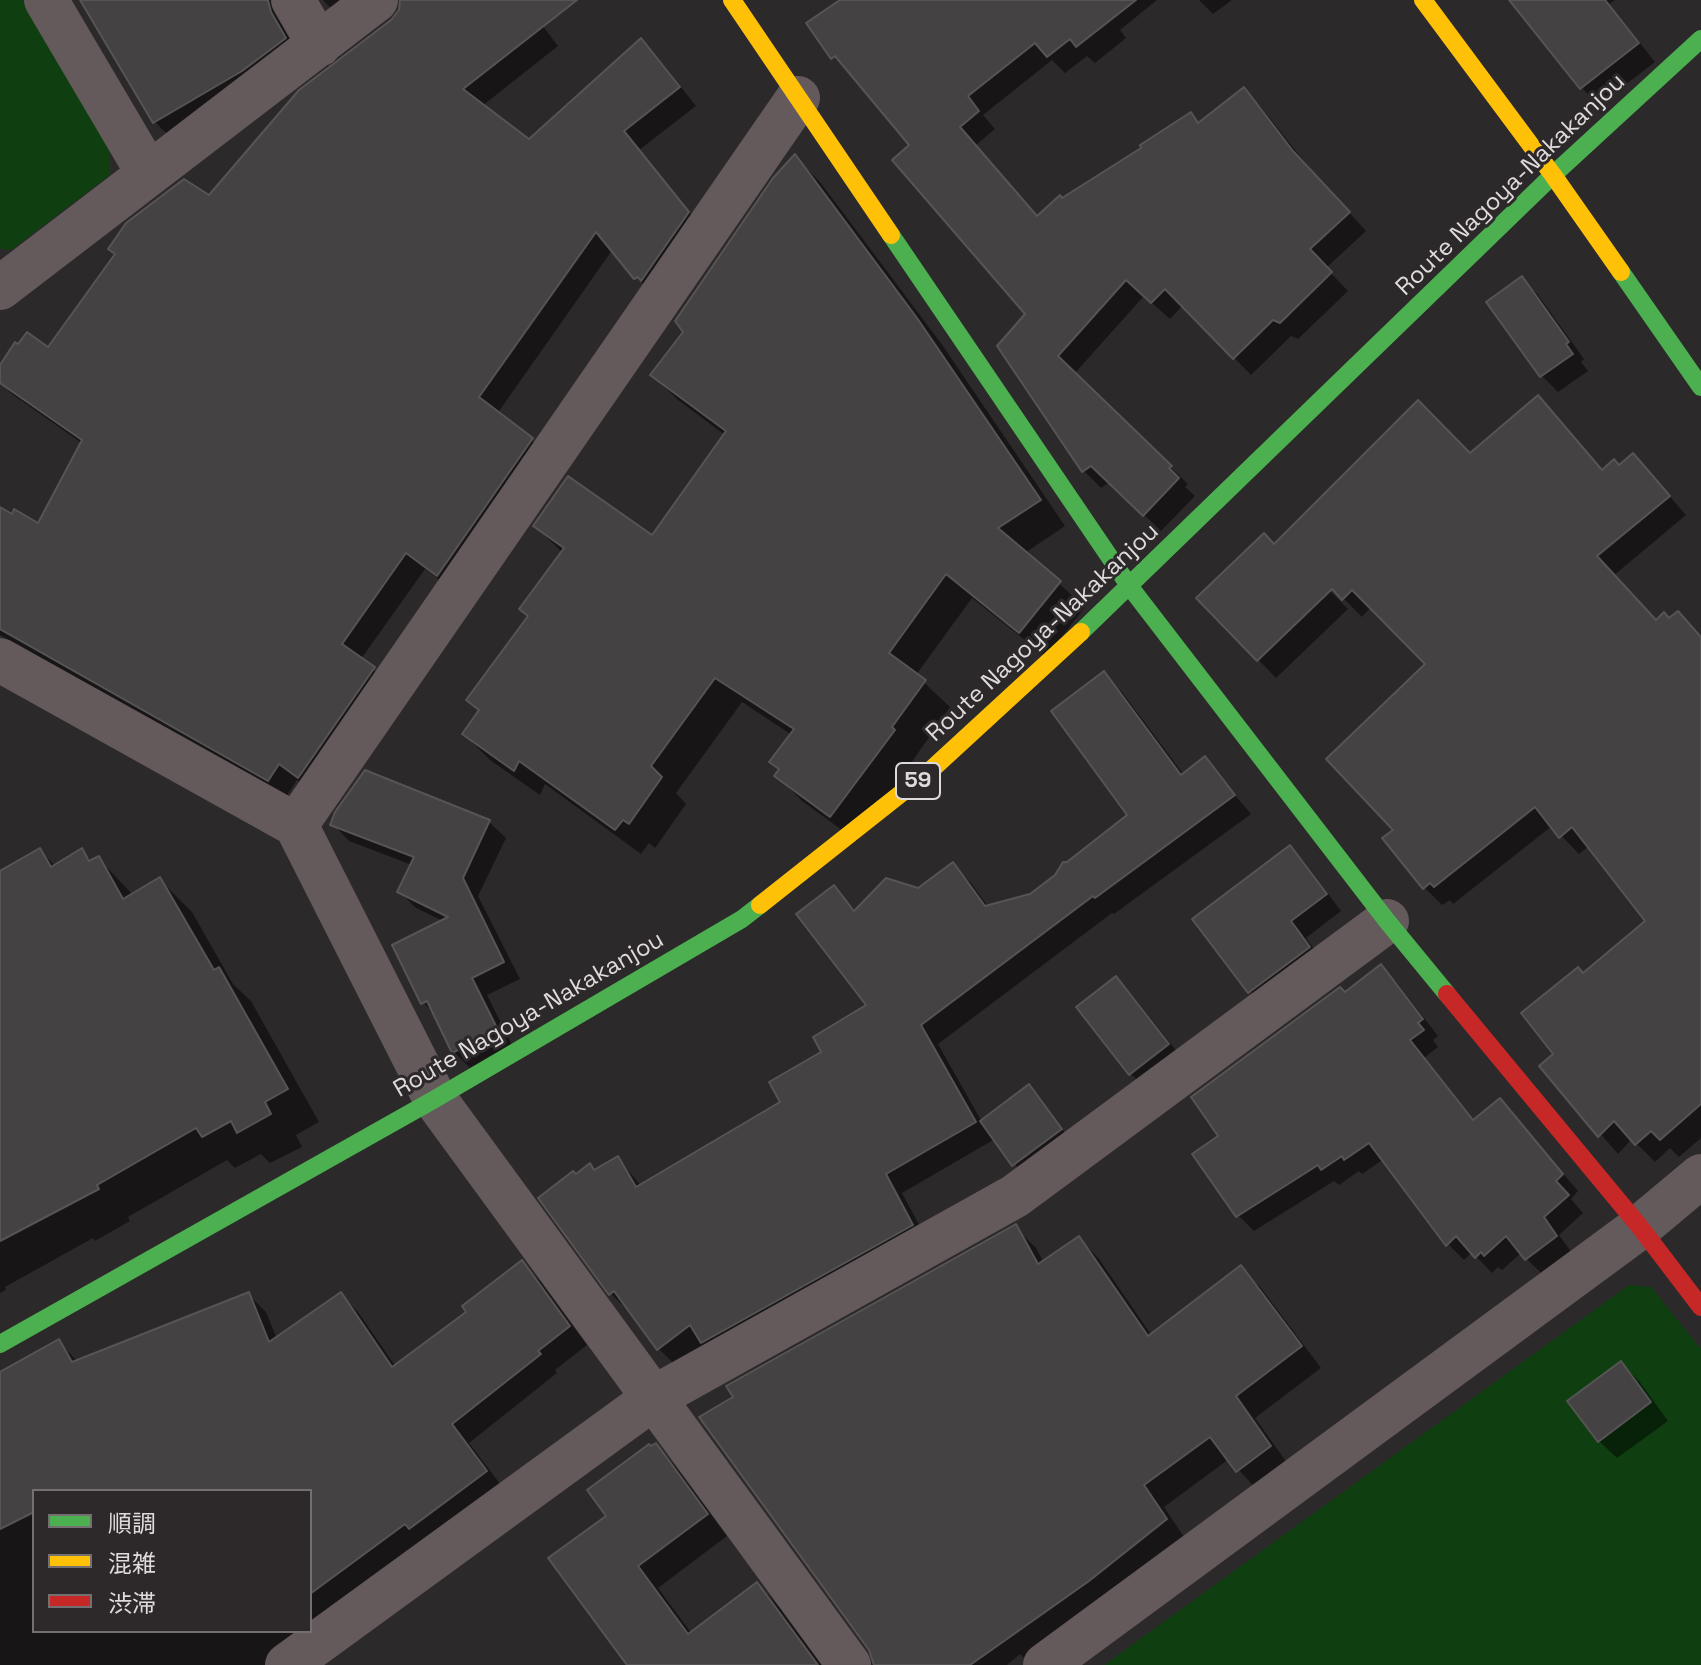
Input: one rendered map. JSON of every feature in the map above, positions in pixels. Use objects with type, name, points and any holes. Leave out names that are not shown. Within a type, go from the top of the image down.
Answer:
[{"type":"main road","points":[[732,0],[1130,587],[1387,921],[1640,1227],[1701,1307]]},
{"type":"main road","points":[[1423,0],[1553,175],[1701,387]]},
{"type":"main road","name":"Route Nagoya-Nakakanjou","points":[[0,1344],[435,1099],[742,919],[932,769],[1130,587],[1553,175],[1701,39]]},
{"type":"street","points":[[46,0],[148,173]]},
{"type":"street","points":[[293,0],[319,45]]},
{"type":"street","points":[[1,287],[376,0]]},
{"type":"street","points":[[296,825],[798,98]]},
{"type":"street","points":[[0,660],[296,825],[435,1099],[849,1665]]},
{"type":"street","points":[[287,1665],[655,1397],[1015,1196],[1387,921]]},
{"type":"street","points":[[1045,1665],[1640,1227],[1701,1176]]},
{"type":"green space","points":[[0,0],[22,0],[110,150],[110,175],[11,250],[0,249]]},
{"type":"green space","points":[[1629,1285],[1651,1287],[1701,1349],[1701,1665],[1104,1665]]},
{"type":"building","points":[[80,0],[268,0],[271,12],[286,38],[242,71],[153,123]]},
{"type":"building","points":[[400,0],[577,0],[463,89],[529,139],[641,38],[680,87],[624,131],[689,212],[641,281],[638,277],[634,279],[596,232],[479,397],[533,438],[437,576],[406,553],[342,644],[375,667],[298,778],[279,764],[268,781],[0,629],[0,507],[12,514],[14,509],[38,523],[82,440],[0,383],[0,365],[15,342],[18,344],[27,332],[48,347],[115,254],[108,249],[126,223],[184,179],[209,195],[299,90],[391,20],[399,10]]},
{"type":"building","points":[[840,0],[1136,0],[1076,47],[1070,39],[1047,57],[1035,43],[968,96],[979,111],[960,127],[1037,216],[1060,195],[1062,198],[1141,148],[1140,145],[1191,112],[1198,123],[1244,87],[1293,151],[1350,212],[1310,249],[1332,272],[1280,323],[1273,320],[1233,359],[1165,289],[1151,303],[1126,280],[1058,356],[1172,466],[1169,468],[1179,478],[1143,516],[1091,466],[1082,472],[997,346],[1025,314],[892,160],[909,145],[835,56],[831,59],[806,23]]},
{"type":"building","points":[[1509,0],[1605,0],[1639,43],[1580,89]]},
{"type":"building","points":[[795,154],[917,318],[1041,500],[998,528],[1061,581],[1019,633],[946,574],[889,653],[926,680],[892,727],[895,730],[830,817],[774,776],[779,769],[769,762],[794,729],[715,678],[651,766],[662,777],[629,824],[623,820],[615,830],[519,761],[514,771],[462,734],[479,710],[466,700],[528,616],[519,609],[564,548],[533,526],[568,476],[652,535],[726,431],[650,375],[683,332],[675,321],[773,178]]},
{"type":"building","points":[[1522,276],[1569,342],[1566,344],[1573,354],[1540,377],[1486,302]]},
{"type":"building","points":[[1538,395],[1602,470],[1614,459],[1619,465],[1633,453],[1670,496],[1597,556],[1656,620],[1664,612],[1669,618],[1678,611],[1701,637],[1701,1104],[1660,1140],[1651,1131],[1635,1145],[1614,1121],[1598,1137],[1539,1066],[1553,1054],[1521,1013],[1578,967],[1583,973],[1645,921],[1572,827],[1559,838],[1535,807],[1434,887],[1430,883],[1423,889],[1382,838],[1393,830],[1326,759],[1425,664],[1352,590],[1342,600],[1332,589],[1257,661],[1196,598],[1264,533],[1274,544],[1418,400],[1470,453]]},
{"type":"building","points":[[1104,671],[1181,775],[1205,756],[1235,795],[1095,898],[1093,896],[921,1025],[976,1122],[886,1174],[913,1225],[701,1343],[690,1325],[657,1350],[614,1291],[609,1295],[538,1198],[573,1171],[576,1174],[590,1163],[594,1170],[618,1156],[636,1187],[780,1102],[769,1082],[821,1052],[813,1037],[866,1005],[796,914],[834,885],[854,911],[886,878],[918,888],[953,862],[985,906],[1030,894],[1055,875],[1063,862],[1127,815],[1051,711]]},
{"type":"building","points":[[365,770],[490,820],[463,878],[504,962],[472,978],[498,1030],[452,1053],[427,1001],[421,1004],[392,945],[448,917],[397,892],[414,857],[330,825],[335,812]]},
{"type":"building","points":[[1290,845],[1327,894],[1291,921],[1310,947],[1248,993],[1192,919]]},
{"type":"building","points":[[40,848],[51,867],[82,848],[89,861],[99,856],[123,899],[160,877],[214,970],[219,967],[288,1089],[265,1102],[271,1114],[237,1133],[231,1121],[202,1137],[196,1128],[97,1185],[99,1189],[0,1241],[0,871]]},
{"type":"building","points":[[1381,964],[1423,1019],[1418,1023],[1424,1030],[1410,1040],[1473,1120],[1500,1098],[1563,1174],[1556,1181],[1569,1195],[1544,1217],[1557,1236],[1525,1260],[1506,1236],[1484,1256],[1481,1252],[1475,1258],[1456,1236],[1446,1246],[1369,1143],[1344,1160],[1342,1156],[1321,1170],[1318,1165],[1236,1217],[1192,1154],[1218,1136],[1191,1097],[1340,987],[1345,992]]},
{"type":"building","points":[[1116,976],[1169,1044],[1129,1075],[1076,1007]]},
{"type":"building","points":[[1029,1084],[1062,1129],[1012,1166],[980,1121]]},
{"type":"building","points":[[1016,1224],[1038,1264],[1079,1236],[1148,1336],[1241,1265],[1302,1346],[1236,1396],[1271,1446],[1236,1472],[1210,1437],[1144,1485],[1167,1519],[1089,1581],[970,1665],[874,1665],[869,1650],[699,1417],[733,1397],[726,1386]]},
{"type":"building","points":[[522,1260],[570,1326],[538,1351],[541,1354],[452,1424],[487,1471],[409,1529],[405,1524],[312,1593],[312,1489],[32,1489],[32,1513],[0,1529],[0,1372],[59,1339],[72,1362],[249,1292],[269,1342],[341,1292],[392,1367],[466,1312],[462,1306]]},
{"type":"building","points":[[1621,1361],[1651,1402],[1598,1442],[1567,1401]]},
{"type":"building","points":[[656,1443],[708,1514],[638,1566],[688,1634],[757,1582],[818,1665],[627,1665],[548,1558],[606,1516],[587,1490],[649,1444]]},
{"type":"traffic: fast","points":[[1081,632],[1553,175],[1701,39]]},
{"type":"traffic: fast","points":[[891,235],[1130,587],[1387,921],[1447,994]]},
{"type":"traffic: fast","points":[[1621,272],[1701,387]]},
{"type":"traffic: fast","points":[[0,1344],[435,1099],[742,919],[760,905]]},
{"type":"traffic: slow","points":[[732,0],[891,235]]},
{"type":"traffic: slow","points":[[1423,0],[1621,272]]},
{"type":"traffic: slow","points":[[760,905],[932,769],[1081,632]]},
{"type":"traffic: jam","points":[[1447,994],[1640,1227],[1701,1307]]}]
